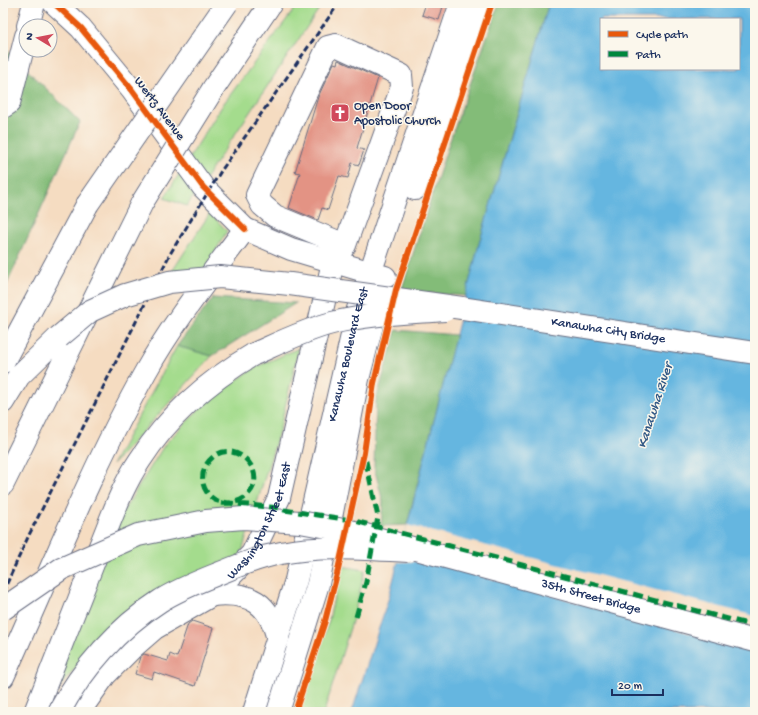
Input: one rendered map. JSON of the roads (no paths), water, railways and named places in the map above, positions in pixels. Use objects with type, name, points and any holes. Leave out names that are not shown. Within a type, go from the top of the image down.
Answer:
[{"type":"main road","points":[[30,18],[34,3]]},
{"type":"main road","name":"Wertz Avenue","points":[[54,3],[81,28],[132,90],[203,187],[244,229],[273,243],[378,275]]},
{"type":"main road","points":[[3,362],[86,205],[227,3]]},
{"type":"main road","points":[[3,484],[142,203],[213,89],[272,3]]},
{"type":"main road","name":"Kanawha Boulevard East","points":[[278,712],[318,584],[378,275],[461,3]]},
{"type":"main road","name":"Kanawha Boulevard East","points":[[254,712],[296,580],[358,309],[378,275],[479,3]]},
{"type":"main road","points":[[333,262],[345,245],[402,87],[402,75],[336,45],[328,47],[258,195],[262,205],[275,216],[345,245]]},
{"type":"main road","points":[[3,107],[9,103],[20,58]]},
{"type":"main road","points":[[3,677],[91,480],[146,370],[178,321],[244,229]]},
{"type":"main road","name":"Washington Street East","points":[[79,712],[105,675],[132,648],[155,628],[212,595],[252,554],[279,498],[333,262]]},
{"type":"main road","points":[[3,402],[20,376],[59,337],[90,312],[125,295],[169,282],[220,277],[290,284],[462,308]]},
{"type":"main road","points":[[35,712],[121,496],[139,461],[160,432],[205,386],[224,371],[254,354],[293,337],[331,324],[365,317],[462,308]]},
{"type":"main road","name":"Kanawha City Bridge","points":[[462,308],[755,353]]},
{"type":"main road","points":[[3,609],[61,569],[138,535],[206,521],[244,518],[300,522],[355,532],[427,552]]},
{"type":"main road","points":[[59,712],[86,672],[112,641],[134,621],[160,601],[193,584],[255,559],[282,553],[341,548],[427,552]]},
{"type":"main road","name":"35th Street Bridge","points":[[427,552],[755,641]]},
{"type":"main road","points":[[212,595],[227,593],[243,596],[255,601],[269,613],[274,623],[278,640]]},
{"type":"water","name":"Kanawha River","points":[[549,3],[755,3],[755,712],[352,712],[389,597],[479,244]]},
{"type":"railway","points":[[3,592],[29,535],[170,254],[221,171],[339,3]]},
{"type":"place","name":"Open Door Apostolic Church","points":[[340,113]]}]
